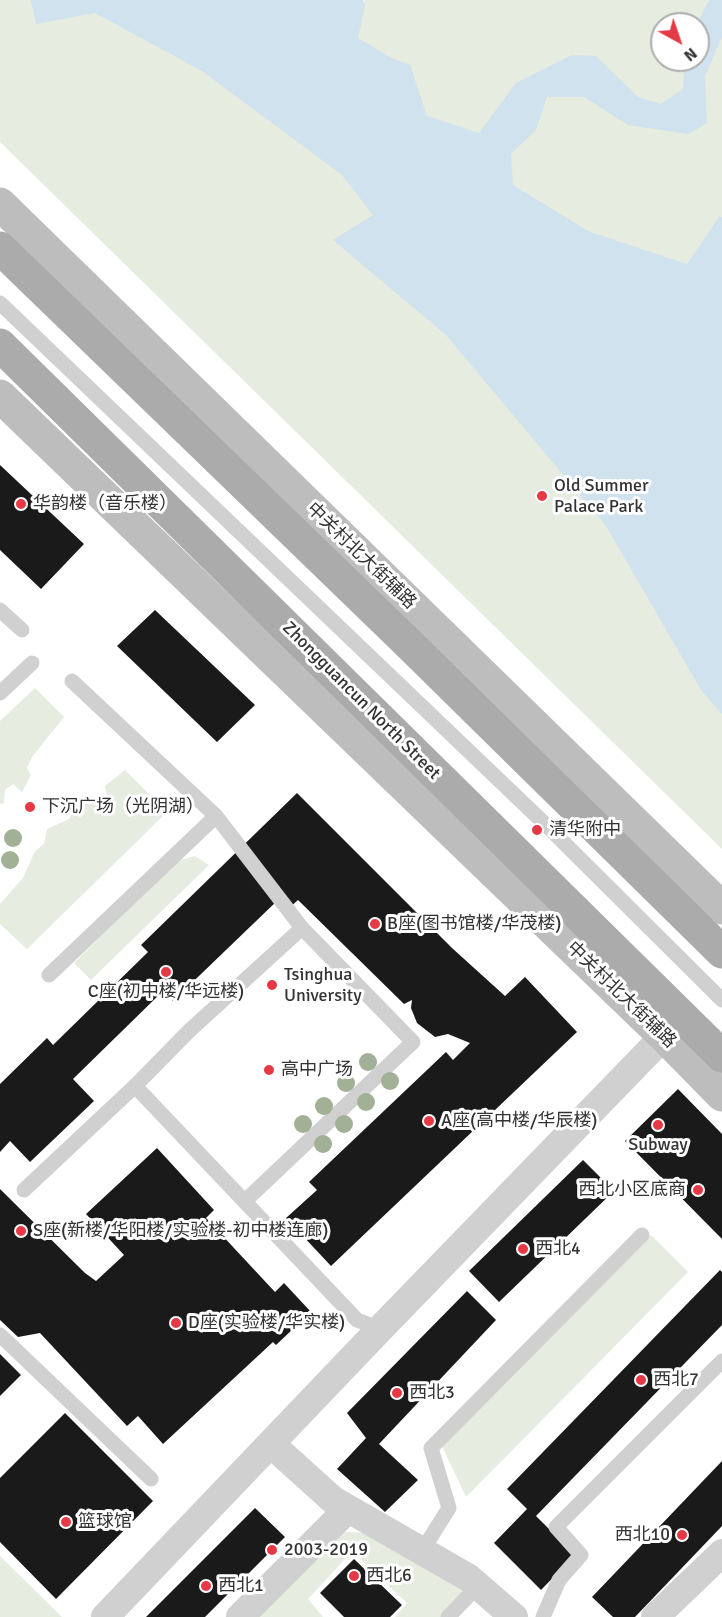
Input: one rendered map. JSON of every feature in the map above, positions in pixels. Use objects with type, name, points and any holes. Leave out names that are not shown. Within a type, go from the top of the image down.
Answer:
[{"type":"main road","points":[[0,248],[417,651],[722,952]]},
{"type":"main road","name":"Zhongguancun North Street","points":[[0,345],[722,1056]]},
{"type":"street","name":"中关村北大街辅路","points":[[0,204],[722,908]]},
{"type":"street","name":"中关村北大街辅路","points":[[0,396],[664,1036],[722,1095]]},
{"type":"street","points":[[105,1617],[664,1036],[669,1004]]},
{"type":"street","points":[[271,1444],[333,1500],[469,1578],[514,1617]]},
{"type":"street","points":[[240,1617],[348,1509]]},
{"type":"street","points":[[655,1617],[722,1553]]},
{"type":"lane","name":"Zhongguancun North Street","points":[[0,303],[545,825],[722,1000]]},
{"type":"lane","points":[[0,610],[22,630]]},
{"type":"lane","points":[[0,693],[32,663]]},
{"type":"lane","points":[[72,681],[216,816],[302,928],[413,1042],[245,1201]]},
{"type":"lane","points":[[49,975],[216,816]]},
{"type":"lane","points":[[24,1190],[135,1086],[189,1031],[302,928]]},
{"type":"lane","points":[[135,1086],[357,1320],[380,1329]]},
{"type":"lane","points":[[422,1551],[449,1508],[431,1448],[642,1235]]},
{"type":"lane","points":[[0,1335],[152,1479]]},
{"type":"lane","points":[[543,1617],[559,1580],[581,1555],[556,1527],[722,1361]]},
{"type":"lane","points":[[448,1617],[478,1586]]},
{"type":"shaded area","name":"Old Summer Palace Park","points":[[0,0],[722,0],[722,849],[0,142]]},
{"type":"shaded area","points":[[35,688],[64,717],[32,757],[27,768],[31,775],[22,792],[13,784],[5,790],[4,803],[0,804],[0,721]]},
{"type":"shaded area","points":[[125,770],[167,812],[27,949],[0,924],[0,904],[23,878],[35,851],[44,844],[47,829],[69,819],[78,803],[107,797],[105,786]]},
{"type":"shaded area","points":[[195,856],[209,865],[91,980],[74,963],[177,861]]},
{"type":"shaded area","points":[[651,1235],[688,1272],[466,1497],[441,1444]]},
{"type":"shaded area","points":[[345,1532],[369,1533],[474,1586],[445,1617],[395,1617],[407,1603],[356,1555],[344,1560],[308,1599],[323,1617],[249,1617]]},
{"type":"shaded area","points":[[0,1556],[62,1617],[0,1617]]},
{"type":"water","points":[[31,0],[362,0],[365,5],[358,38],[392,58],[410,65],[427,116],[479,133],[516,83],[572,55],[596,56],[638,97],[661,104],[683,89],[684,72],[707,72],[707,123],[688,134],[628,125],[584,97],[547,97],[536,130],[511,154],[513,185],[588,231],[687,264],[719,217],[722,217],[722,714],[701,690],[606,526],[446,335],[333,240],[373,215],[342,175],[202,71],[95,13],[36,24]]},
{"type":"water","points":[[709,0],[722,0],[722,37],[710,65],[710,12],[703,12]]},
{"type":"building","name":"华韵楼（音乐楼）","points":[[0,465],[84,544],[41,589],[0,550]]},
{"type":"building","points":[[155,610],[255,705],[217,742],[117,646]]},
{"type":"building","points":[[297,793],[452,948],[505,996],[525,977],[577,1032],[331,1266],[286,1218],[317,1190],[309,1182],[446,1052],[453,1060],[470,1043],[448,1034],[435,1037],[417,1023],[411,1008],[412,1000],[404,1004],[298,900],[288,909],[279,899],[173,1001],[163,991],[73,1079],[94,1101],[30,1162],[10,1141],[0,1152],[0,1084],[47,1038],[53,1045],[148,952],[141,945]]},
{"type":"building","name":"西北小区底商","points":[[678,1089],[722,1134],[722,1239],[625,1141]]},
{"type":"building","name":"D座(实验楼/华实楼)","points":[[157,1148],[214,1210],[206,1218],[275,1292],[284,1283],[311,1312],[276,1345],[273,1342],[163,1444],[138,1416],[127,1426],[40,1333],[18,1337],[0,1320],[0,1189],[85,1273],[96,1281],[124,1255],[86,1214]]},
{"type":"building","name":"西北4","points":[[583,1160],[614,1191],[499,1302],[469,1271]]},
{"type":"building","name":"西北7","points":[[720,1270],[722,1272],[722,1325],[536,1516],[575,1555],[541,1590],[494,1543],[527,1509],[507,1489]]},
{"type":"building","name":"西北3","points":[[467,1291],[496,1320],[379,1444],[418,1480],[385,1512],[337,1469],[366,1438],[347,1413]]},
{"type":"building","points":[[0,1354],[21,1375],[0,1396]]},
{"type":"building","name":"篮球馆","points":[[65,1413],[153,1501],[56,1599],[0,1542],[0,1478]]},
{"type":"building","name":"西北10","points":[[722,1461],[722,1526],[635,1617],[613,1617],[592,1597]]},
{"type":"building","name":"西北1","points":[[255,1508],[285,1537],[205,1617],[146,1617]]},
{"type":"building","name":"西北6","points":[[354,1559],[402,1605],[390,1617],[344,1617],[320,1593]]},
{"type":"place","name":"Old Summer Palace Park","points":[[542,496]]},
{"type":"place","name":"华韵楼（音乐楼）","points":[[21,504]]},
{"type":"place","name":"下沉广场（光阴湖）","points":[[30,807]]},
{"type":"place","name":"清华附中","points":[[537,830]]},
{"type":"place","name":"B座(图书馆楼/华茂楼)","points":[[375,924]]},
{"type":"place","name":"C座(初中楼/华远楼)","points":[[166,972]]},
{"type":"place","name":"Tsinghua University","points":[[272,985]]},
{"type":"place","name":"高中广场","points":[[269,1070]]},
{"type":"place","name":"A座(高中楼/华辰楼)","points":[[429,1121]]},
{"type":"place","name":"Subway","points":[[658,1125]]},
{"type":"place","name":"西北小区底商","points":[[698,1190]]},
{"type":"place","name":"S座(新楼/华阳楼/实验楼-初中楼连廊)","points":[[21,1231]]},
{"type":"place","name":"西北4","points":[[523,1249]]},
{"type":"place","name":"D座(实验楼/华实楼)","points":[[176,1323]]},
{"type":"place","name":"西北7","points":[[641,1380]]},
{"type":"place","name":"西北3","points":[[397,1393]]},
{"type":"place","name":"篮球馆","points":[[66,1522]]},
{"type":"place","name":"西北10","points":[[682,1535]]},
{"type":"place","name":"2003-2019","points":[[272,1550]]},
{"type":"place","name":"西北6","points":[[354,1576]]},
{"type":"place","name":"西北1","points":[[206,1586]]}]
